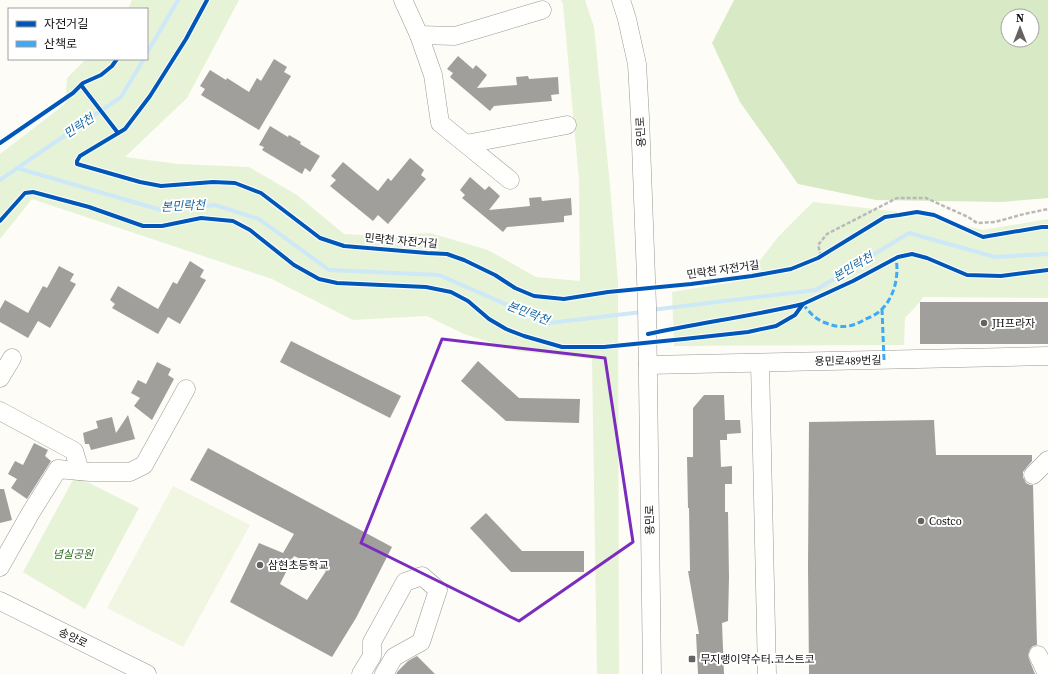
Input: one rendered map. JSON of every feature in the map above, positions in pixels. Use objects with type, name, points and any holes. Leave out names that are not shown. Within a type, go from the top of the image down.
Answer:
[{"type":"street","points":[[402,0],[419,35],[433,75],[440,123],[510,180]]},
{"type":"street","name":"용민로","points":[[621,0],[628,19],[637,64],[641,125],[648,332],[652,674]]},
{"type":"street","points":[[419,35],[455,36],[542,10]]},
{"type":"street","points":[[466,144],[567,125]]},
{"type":"street","name":"용민로489번길","points":[[648,365],[1048,356]]},
{"type":"street","points":[[0,378],[12,358]]},
{"type":"street","points":[[760,363],[767,674]]},
{"type":"street","points":[[0,567],[58,468],[80,471],[130,472],[144,466],[186,389]]},
{"type":"street","points":[[0,411],[74,451],[80,471]]},
{"type":"street","points":[[1033,475],[1048,460]]},
{"type":"street","points":[[361,674],[372,656],[372,642],[405,582],[422,576],[438,590],[422,642],[394,657],[384,674]]},
{"type":"street","name":"송양로","points":[[0,601],[147,674]]},
{"type":"street","points":[[1038,656],[1047,674]]},
{"type":"path","points":[[827,252],[819,257],[818,245],[827,234],[897,198],[926,198],[978,223],[995,222],[1048,209]]},
{"type":"highlighted area","points":[[442,339],[605,358],[633,542],[519,621],[361,543]]},
{"type":"green space","points":[[132,0],[239,0],[187,98],[125,157],[178,164],[249,167],[297,195],[344,234],[377,236],[430,233],[488,250],[536,277],[580,281],[579,180],[563,4],[561,0],[585,0],[594,27],[618,282],[619,674],[597,674],[592,359],[518,351],[464,334],[427,316],[353,320],[272,279],[32,199],[0,239],[0,154],[65,104],[67,78],[85,60],[148,60],[148,8],[128,8]]},
{"type":"green space","points":[[734,0],[1048,0],[1048,198],[1002,202],[876,200],[798,184],[740,102],[712,43]]},
{"type":"green space","points":[[813,202],[917,214],[983,230],[1048,219],[1048,298],[923,297],[905,318],[904,345],[674,346],[672,292],[745,280],[778,237]]},
{"type":"green space","name":"념실공원","points":[[75,476],[139,508],[85,609],[23,572]]},
{"type":"green space","points":[[173,486],[250,525],[183,647],[107,608]]},
{"type":"building","points":[[458,56],[473,69],[476,65],[487,75],[477,88],[517,85],[516,77],[528,76],[529,79],[558,77],[559,94],[551,95],[552,101],[494,106],[490,111],[450,77],[453,73],[447,69]]},
{"type":"building","points":[[274,59],[287,67],[284,72],[291,76],[259,130],[201,95],[205,89],[200,86],[210,70],[226,80],[227,78],[249,92],[257,78],[261,81]]},
{"type":"building","points":[[270,126],[288,137],[289,135],[301,142],[300,144],[320,156],[310,172],[305,168],[302,174],[262,150],[264,147],[259,145]]},
{"type":"building","points":[[410,158],[424,170],[421,175],[426,179],[388,224],[378,215],[373,221],[330,186],[336,180],[331,176],[343,162],[378,191],[388,178],[391,181]]},
{"type":"building","points":[[470,177],[485,190],[489,186],[500,196],[489,210],[530,206],[529,198],[541,197],[542,201],[571,198],[572,215],[564,216],[564,222],[507,227],[503,232],[462,198],[465,195],[460,190]]},
{"type":"building","points":[[190,261],[204,270],[200,277],[206,280],[180,324],[168,317],[158,334],[112,308],[115,304],[110,300],[118,286],[158,309],[173,282],[177,284]]},
{"type":"building","points":[[59,266],[74,274],[70,281],[76,284],[50,328],[38,321],[28,338],[0,322],[0,309],[5,300],[28,313],[43,286],[47,288]]},
{"type":"building","name":"JH프라자","points":[[920,302],[1048,302],[1048,344],[920,344]]},
{"type":"building","points":[[291,341],[401,396],[390,418],[280,362]]},
{"type":"building","points":[[478,361],[519,398],[580,399],[579,423],[506,421],[461,381]]},
{"type":"building","points":[[157,362],[171,369],[168,375],[174,379],[152,420],[134,406],[140,398],[131,393],[138,380],[146,384]]},
{"type":"building","points":[[704,395],[724,395],[725,420],[740,420],[741,433],[727,434],[727,440],[720,440],[721,467],[732,466],[732,484],[725,484],[725,512],[728,512],[729,578],[728,621],[722,623],[724,674],[698,674],[696,634],[699,634],[688,571],[690,571],[687,457],[693,457],[693,408]]},
{"type":"building","points":[[128,415],[135,439],[91,450],[89,444],[85,444],[83,433],[98,428],[96,421],[112,417],[116,433]]},
{"type":"building","name":"Costco","points":[[934,420],[936,455],[1032,455],[1032,461],[1023,472],[1023,477],[1026,483],[1033,485],[1037,645],[1030,649],[1028,655],[1035,674],[809,674],[809,422]]},
{"type":"building","points":[[34,443],[48,450],[45,456],[51,461],[27,499],[11,488],[17,479],[8,474],[15,461],[23,465]]},
{"type":"building","points":[[208,448],[392,547],[356,618],[332,657],[230,602],[259,543],[283,553],[294,534],[190,480]],"holes":[[[294,556],[326,571],[307,600],[280,584]]]},
{"type":"building","points":[[0,489],[4,489],[12,520],[0,523]]},
{"type":"building","points":[[486,513],[522,551],[584,551],[584,572],[511,572],[470,528]]},
{"type":"building","points":[[417,656],[435,674],[396,674],[408,661]]},
{"type":"waterway","name":"민락천","points":[[148,51],[178,0]]},
{"type":"waterway","name":"민락천","points":[[0,180],[121,97],[143,60]]},
{"type":"waterway","name":"본민락천","points":[[17,168],[161,210],[215,205],[259,219],[329,270],[439,275],[549,323],[642,312]]},
{"type":"waterway","name":"본민락천","points":[[651,310],[816,290],[909,233],[995,257],[1048,254]]},
{"type":"marked path","points":[[803,304],[810,313],[822,322],[841,327],[850,326],[874,315],[886,304],[893,292],[897,271],[896,258]]},
{"type":"marked path","points":[[882,309],[884,360]]},
{"type":"cycle path","name":"민락천 자전거길","points":[[207,0],[186,39],[150,96],[125,129],[80,156],[77,164],[140,182],[161,186],[213,182],[235,183],[261,193],[320,238],[344,246],[447,254],[464,260],[495,275],[515,288],[534,296],[564,299],[608,292],[691,284],[752,276],[791,269],[818,258],[885,217],[917,212],[934,215],[983,237],[1048,227]]},
{"type":"cycle path","points":[[0,143],[73,93],[83,83],[101,75],[112,66],[116,60]]},
{"type":"cycle path","points":[[81,85],[118,133]]},
{"type":"cycle path","points":[[0,221],[25,193],[33,192],[89,207],[143,226],[162,226],[201,218],[233,221],[250,230],[294,265],[319,279],[337,283],[426,287],[451,292],[468,301],[489,319],[506,329],[562,347],[604,347],[748,332],[776,326],[795,315],[803,304],[853,281],[898,257],[912,254],[927,258],[967,275],[1001,276],[1048,270]]},
{"type":"cycle path","points":[[648,334],[803,304]]},
{"type":"place","name":"JH프라자","points":[[984,323]]},
{"type":"place","name":"Costco","points":[[921,521]]},
{"type":"place","name":"삼현초등학교","points":[[260,565]]},
{"type":"place","name":"무지랭이약수터.코스트코","points":[[692,659]]}]
